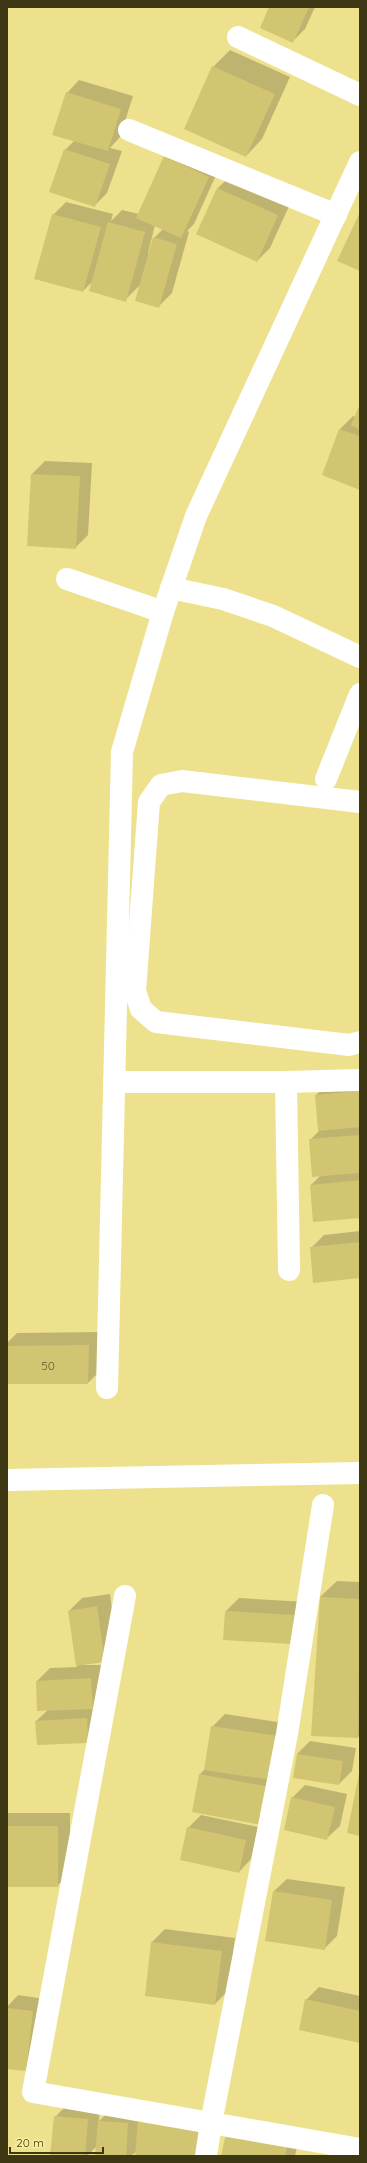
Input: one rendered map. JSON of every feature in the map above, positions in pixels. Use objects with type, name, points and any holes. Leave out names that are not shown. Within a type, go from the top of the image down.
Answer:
[{"type":"street","points":[[238,37],[360,95]]},
{"type":"street","points":[[129,130],[336,215]]},
{"type":"street","points":[[107,1388],[122,752],[163,612],[196,516],[360,162]]},
{"type":"street","points":[[67,579],[163,612]]},
{"type":"street","points":[[172,588],[223,599],[273,616],[360,657]]},
{"type":"street","points":[[326,779],[360,694]]},
{"type":"street","points":[[360,802],[182,781],[161,785],[149,802],[135,991],[141,1009],[156,1022],[349,1045],[360,1042]]},
{"type":"street","points":[[114,1082],[286,1082],[360,1080]]},
{"type":"street","points":[[286,1082],[289,1270]]},
{"type":"street","points":[[7,1480],[360,1473]]},
{"type":"street","points":[[206,2156],[211,2123],[287,1734],[323,1506]]},
{"type":"street","points":[[125,1596],[33,2092],[360,2149]]},
{"type":"building","points":[[269,7],[309,7],[293,43],[260,28]]},
{"type":"building","points":[[212,66],[275,94],[246,157],[184,129]]},
{"type":"building","points":[[66,92],[121,109],[108,151],[52,135]]},
{"type":"building","points":[[64,149],[110,164],[95,207],[49,192]]},
{"type":"building","points":[[164,156],[209,177],[181,238],[136,218]]},
{"type":"building","points":[[217,188],[278,215],[257,262],[196,234]]},
{"type":"building","points":[[360,212],[360,271],[337,261]]},
{"type":"building","points":[[52,214],[101,227],[83,292],[34,279]]},
{"type":"building","points":[[108,222],[145,232],[126,302],[89,291]]},
{"type":"building","points":[[153,237],[177,244],[159,308],[135,301]]},
{"type":"building","points":[[360,404],[360,430],[351,425]]},
{"type":"building","points":[[339,429],[360,436],[360,490],[322,475]]},
{"type":"building","points":[[31,474],[80,476],[76,549],[27,546]]},
{"type":"building","points":[[360,1091],[360,1127],[318,1131],[315,1095]]},
{"type":"building","points":[[360,1135],[360,1173],[312,1177],[309,1139]]},
{"type":"building","points":[[360,1180],[360,1218],[313,1222],[310,1185]]},
{"type":"building","points":[[360,1242],[360,1278],[313,1283],[310,1247]]},
{"type":"building","points":[[89,1345],[88,1384],[7,1384],[7,1346]]},
{"type":"building","points":[[320,1597],[360,1599],[358,1738],[311,1736]]},
{"type":"building","points":[[97,1606],[105,1662],[76,1666],[68,1611]]},
{"type":"building","points":[[225,1611],[294,1615],[292,1644],[223,1640]]},
{"type":"building","points":[[91,1678],[93,1709],[37,1711],[36,1681]]},
{"type":"building","points":[[87,1718],[88,1743],[37,1745],[35,1721]]},
{"type":"building","points":[[211,1726],[278,1736],[272,1780],[204,1770]]},
{"type":"building","points":[[297,1754],[343,1761],[339,1785],[293,1778]]},
{"type":"building","points":[[199,1774],[270,1787],[262,1825],[192,1812]]},
{"type":"building","points":[[360,1774],[360,1836],[347,1833]]},
{"type":"building","points":[[291,1797],[335,1807],[327,1840],[284,1830]]},
{"type":"building","points":[[7,1826],[58,1826],[58,1887],[7,1887]]},
{"type":"building","points":[[187,1827],[246,1840],[239,1873],[180,1860]]},
{"type":"building","points":[[273,1891],[332,1900],[325,1950],[265,1941]]},
{"type":"building","points":[[151,1942],[222,1951],[215,2005],[145,1996]]},
{"type":"building","points":[[305,1999],[360,2011],[360,2043],[299,2030]]},
{"type":"building","points":[[7,2008],[33,2011],[26,2071],[7,2069]]},
{"type":"building","points":[[54,2116],[88,2119],[85,2156],[50,2156]]},
{"type":"building","points":[[138,2119],[200,2124],[197,2156],[135,2156]]},
{"type":"building","points":[[98,2121],[128,2123],[126,2156],[95,2156]]},
{"type":"building","points":[[226,2133],[287,2146],[285,2156],[221,2156]]}]
